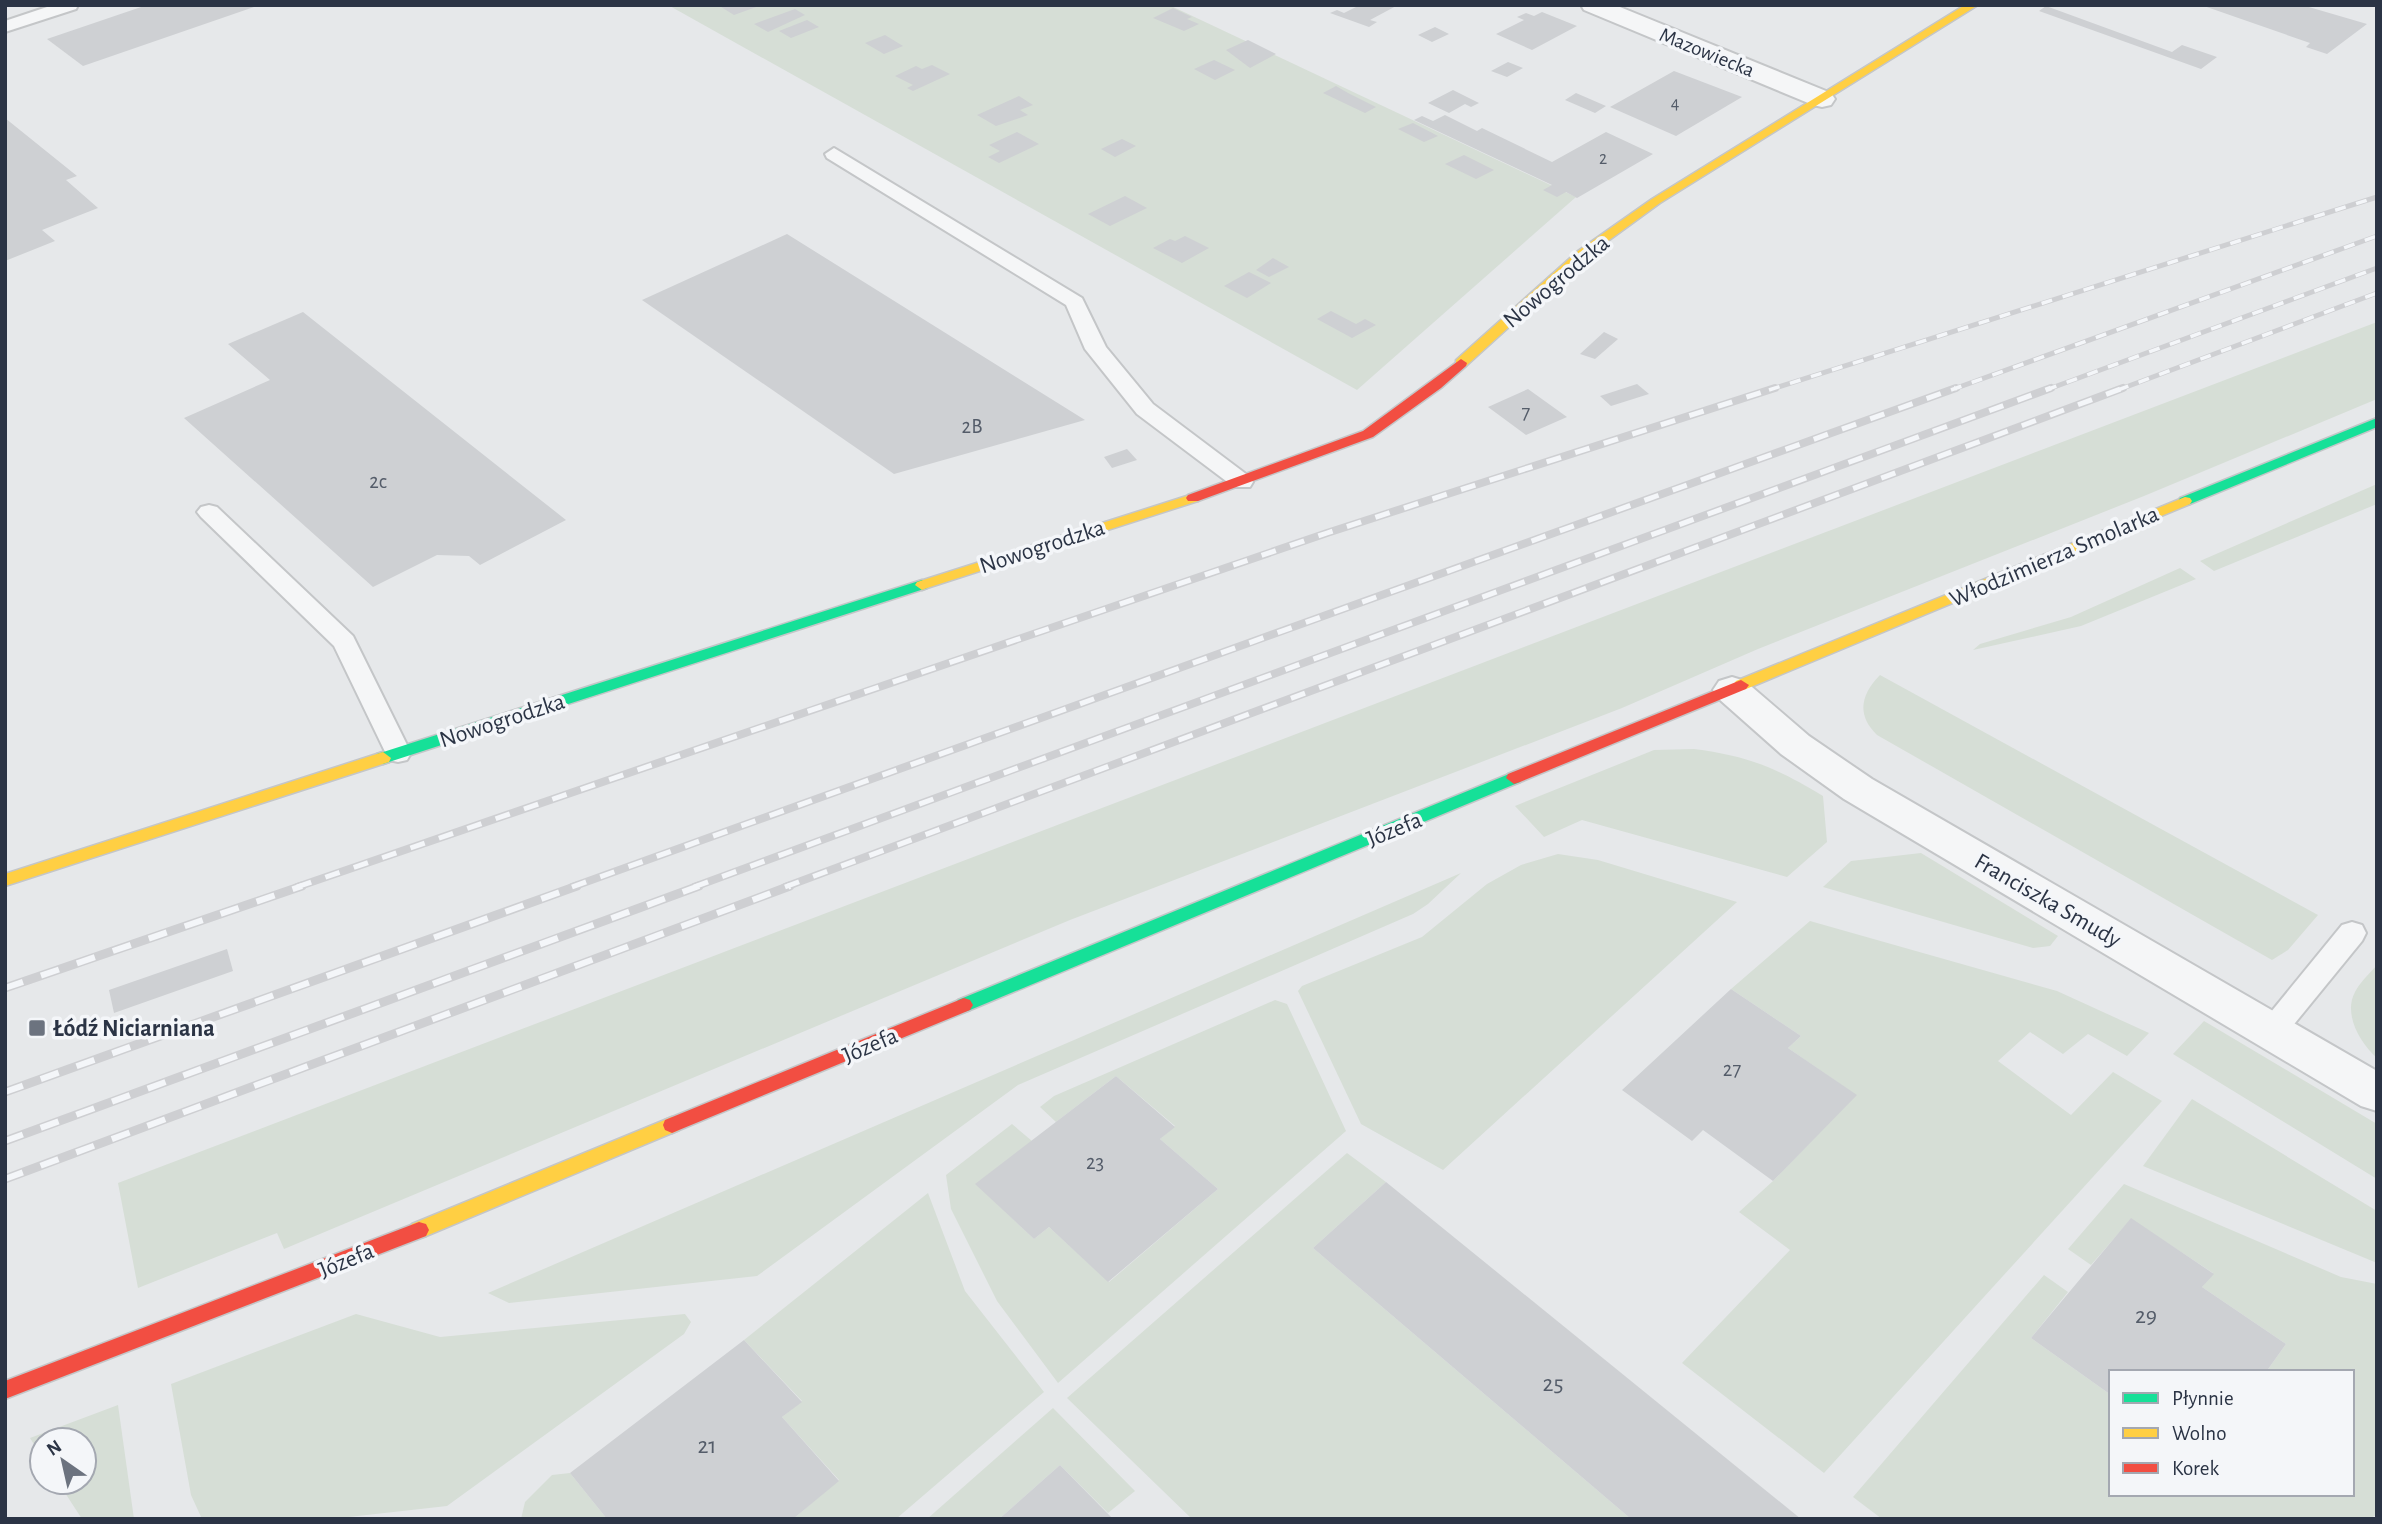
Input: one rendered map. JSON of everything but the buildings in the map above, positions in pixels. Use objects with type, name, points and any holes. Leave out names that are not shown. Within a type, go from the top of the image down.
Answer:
[{"type":"street","name":"Mazowiecka","points":[[1593,5],[1822,99]]},
{"type":"street","name":"Nowogrodzka","points":[[5,880],[1242,482],[1368,434],[1436,385],[1582,254],[1656,201],[1973,5]]},
{"type":"street","name":"Włodzimierza Smolarka","points":[[1732,691],[2377,422]]},
{"type":"street","name":"Franciszka Smudy","points":[[1732,691],[1795,745],[1858,789],[2377,1093]]},
{"type":"street","name":"Józefa","points":[[5,1390],[368,1251],[1732,691]]},
{"type":"lane","points":[[5,27],[36,10],[70,5]]},
{"type":"lane","points":[[834,154],[1075,302],[1096,349],[1145,409],[1242,482]]},
{"type":"lane","points":[[209,512],[344,642],[398,753]]},
{"type":"lane","points":[[2272,1031],[2352,933]]},
{"type":"shaded area","points":[[668,5],[1169,5],[1576,197],[1357,390]]},
{"type":"shaded area","points":[[2377,322],[2377,399],[2144,496],[1758,649],[1622,708],[1070,920],[284,1249],[277,1233],[138,1288],[118,1183]]},
{"type":"shaded area","points":[[2377,484],[2377,504],[2214,571],[2200,561]]},
{"type":"shaded area","points":[[2180,568],[2196,579],[2081,626],[1973,650],[1980,644],[2071,617]]},
{"type":"shaded area","points":[[1880,675],[2318,915],[2288,950],[2272,960],[1877,735],[1866,720],[1864,705],[1865,697]]},
{"type":"shaded area","points":[[1694,749],[1731,755],[1762,765],[1823,796],[1827,842],[1787,877],[1582,820],[1544,837],[1515,806],[1654,750]]},
{"type":"shaded area","points":[[1921,853],[2058,936],[2050,946],[2033,948],[1823,887],[1851,861]]},
{"type":"shaded area","points":[[1558,854],[1598,860],[1737,902],[1443,1170],[1361,1124],[1298,991],[1302,986],[1422,937],[1487,884],[1521,865]]},
{"type":"shaded area","points":[[1461,873],[1428,904],[1413,914],[1018,1085],[757,1276],[509,1303],[488,1293]]},
{"type":"shaded area","points":[[1810,921],[2057,991],[2149,1033],[2127,1056],[2088,1034],[2063,1054],[2030,1032],[1998,1061],[2071,1115],[2113,1072],[2162,1101],[1824,1473],[1682,1363],[1790,1250],[1739,1212],[1773,1181],[1856,1095],[1788,1048],[1801,1036],[1731,989]]},
{"type":"shaded area","points":[[2377,965],[2377,1058],[2359,1036],[2351,1009],[2357,988]]},
{"type":"shaded area","points":[[1275,1000],[1287,1004],[1346,1131],[1058,1383],[997,1301],[951,1209],[946,1175],[1012,1124],[1032,1141],[976,1184],[1034,1239],[1049,1227],[1109,1282],[1218,1189],[1160,1139],[1175,1126],[1116,1076],[1056,1122],[1040,1107],[1054,1096]]},
{"type":"shaded area","points":[[2204,1021],[2377,1124],[2377,1179],[2173,1054]]},
{"type":"shaded area","points":[[2192,1099],[2377,1211],[2377,1263],[2143,1166]]},
{"type":"shaded area","points":[[1347,1153],[1386,1182],[1313,1248],[1631,1519],[1192,1519],[1067,1398]]},
{"type":"shaded area","points":[[2124,1184],[2341,1277],[2377,1284],[2377,1514],[2370,1519],[1882,1519],[1853,1497],[2044,1275],[2068,1292],[2031,1338],[2109,1394],[2109,1496],[2354,1496],[2354,1370],[2267,1370],[2286,1344],[2202,1287],[2213,1273],[2131,1219],[2091,1265],[2068,1249]]},
{"type":"shaded area","points":[[928,1193],[965,1291],[1044,1392],[896,1519],[793,1519],[839,1480],[782,1417],[802,1401],[744,1340]]},
{"type":"shaded area","points":[[356,1314],[440,1337],[685,1314],[691,1322],[684,1334],[447,1506],[331,1519],[202,1519],[191,1495],[171,1384]]},
{"type":"shaded area","points":[[118,1405],[134,1519],[82,1519],[67,1496],[98,1496],[98,1426],[62,1426]]},
{"type":"shaded area","points":[[1053,1408],[1135,1491],[1108,1513],[1060,1465],[999,1519],[927,1519]]},
{"type":"shaded area","points":[[570,1473],[607,1519],[521,1519],[525,1502],[552,1475]]},
{"type":"railway","points":[[1769,390],[2377,197]]},
{"type":"railway","points":[[1951,390],[2377,236]]},
{"type":"railway","points":[[2046,390],[2377,268]]},
{"type":"railway","points":[[2118,390],[2377,293]]},
{"type":"railway","points":[[297,887],[1327,533],[1775,388]]},
{"type":"railway","points":[[572,887],[1956,388]]},
{"type":"railway","points":[[694,887],[2051,388]]},
{"type":"railway","points":[[785,887],[2123,388]]},
{"type":"railway","points":[[5,988],[302,886]]},
{"type":"railway","points":[[5,1092],[577,886]]},
{"type":"railway","points":[[5,1141],[699,886]]},
{"type":"railway","points":[[5,1179],[790,886]]},
{"type":"traffic: fast","points":[[2185,501],[2377,422]]},
{"type":"traffic: fast","points":[[383,758],[922,585]]},
{"type":"traffic: fast","points":[[964,1005],[1514,778]]},
{"type":"traffic: slow","points":[[1461,363],[1582,254],[1656,201],[1973,5]]},
{"type":"traffic: slow","points":[[922,585],[1193,498]]},
{"type":"traffic: slow","points":[[1741,685],[2185,501]]},
{"type":"traffic: slow","points":[[5,880],[383,758]]},
{"type":"traffic: slow","points":[[419,1230],[672,1125]]},
{"type":"traffic: jam","points":[[1193,498],[1368,434],[1436,385],[1461,363]]},
{"type":"traffic: jam","points":[[1514,778],[1741,685]]},
{"type":"traffic: jam","points":[[672,1125],[964,1005]]},
{"type":"traffic: jam","points":[[5,1390],[419,1230]]},
{"type":"place","name":"Łódź Niciarniana","points":[[37,1028]]}]
